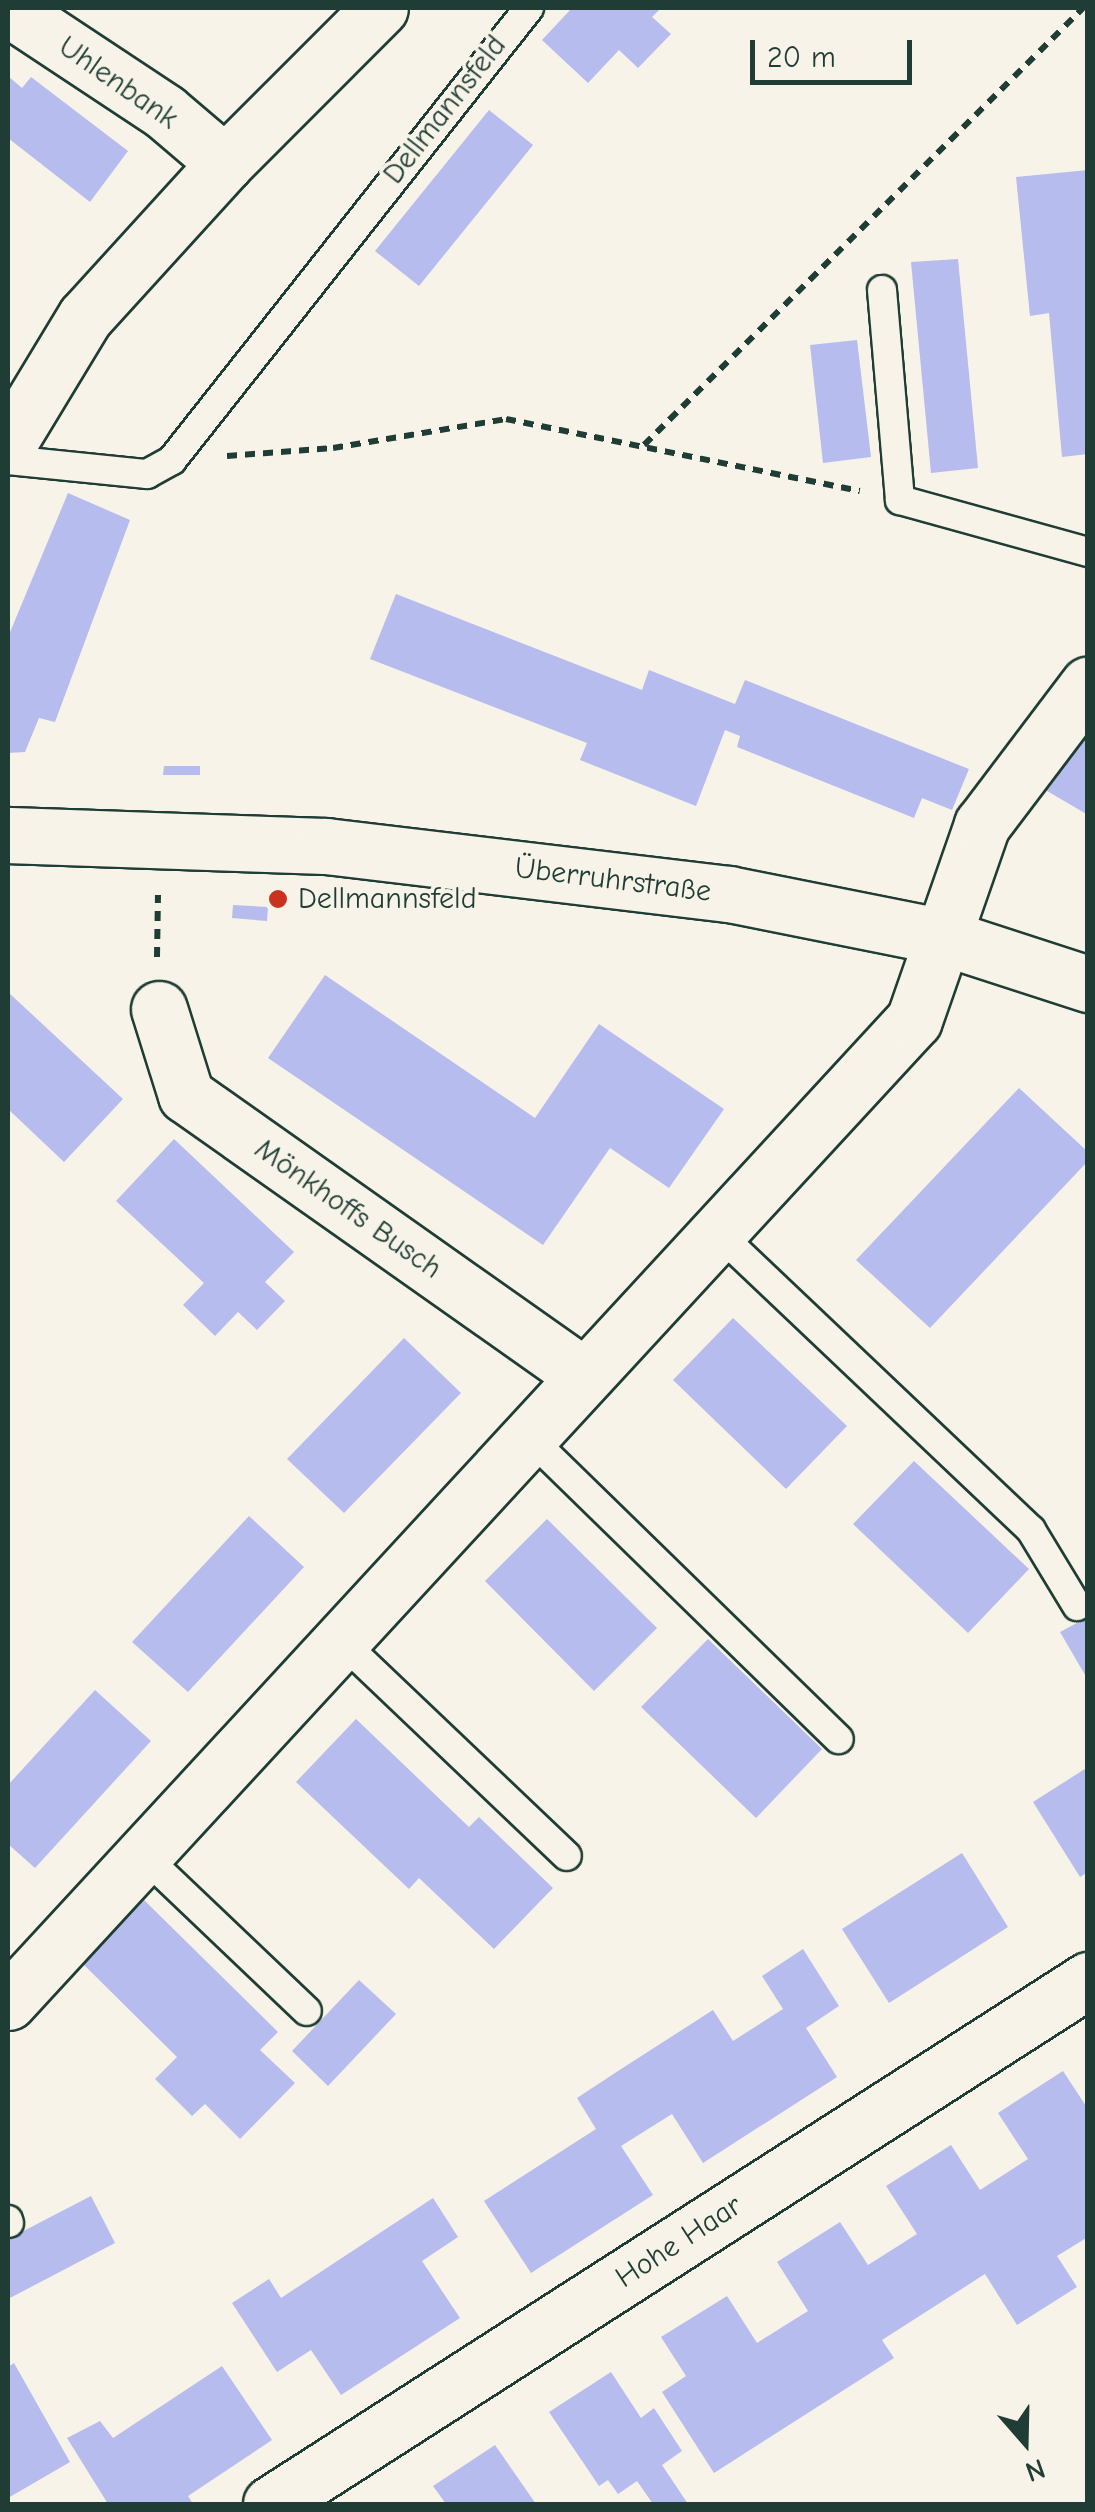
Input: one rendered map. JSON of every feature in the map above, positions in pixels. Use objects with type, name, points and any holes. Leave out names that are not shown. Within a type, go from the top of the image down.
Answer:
[{"type":"street","name":"Uhlenbank","points":[[8,8],[164,112],[225,163]]},
{"type":"street","points":[[8,444],[85,317],[225,163],[380,8]]},
{"type":"street","points":[[8,2002],[914,1020],[940,936],[982,825],[1088,686]]},
{"type":"street","name":"Überruhrstraße","points":[[8,835],[326,846],[729,894],[940,936],[1088,984]]},
{"type":"street","name":"Mönkhoffs Busch","points":[[159,1009],[186,1094],[584,1376]]},
{"type":"street","name":"Hohe Haar","points":[[271,2504],[1088,1980]]},
{"type":"lane","name":"Dellmannsfeld","points":[[172,460],[528,8]]},
{"type":"lane","points":[[882,290],[900,500],[1088,552]]},
{"type":"lane","points":[[8,460],[146,474],[172,460]]},
{"type":"lane","points":[[717,1232],[1031,1530],[1077,1606]]},
{"type":"lane","points":[[528,1436],[839,1738]]},
{"type":"lane","points":[[340,1640],[567,1856]]},
{"type":"lane","points":[[142,1855],[308,2011]]},
{"type":"path","points":[[644,445],[1083,8]]},
{"type":"path","points":[[172,460],[334,448],[506,419],[900,500]]},
{"type":"path","points":[[159,1009],[156,923],[164,839]]},
{"type":"building","points":[[572,8],[661,8],[652,17],[671,34],[638,68],[619,50],[588,83],[542,40]]},
{"type":"building","points":[[8,76],[22,88],[31,77],[128,151],[90,202],[8,138]]},
{"type":"building","points":[[489,110],[533,145],[419,286],[375,251]]},
{"type":"building","points":[[1088,170],[1088,454],[1062,457],[1049,313],[1030,316],[1016,177]]},
{"type":"building","points":[[958,259],[978,468],[931,473],[911,262]]},
{"type":"building","points":[[857,340],[871,457],[823,463],[810,345]]},
{"type":"building","points":[[68,493],[130,520],[55,722],[39,718],[25,752],[8,753],[8,637]]},
{"type":"building","points":[[396,594],[642,690],[649,670],[735,704],[745,680],[969,769],[952,810],[922,798],[914,818],[737,747],[740,736],[725,730],[696,806],[580,760],[587,743],[370,659]]},
{"type":"building","points":[[1077,728],[1088,735],[1088,815],[1042,788]]},
{"type":"building","points":[[164,766],[200,766],[200,775],[163,775]]},
{"type":"building","points":[[233,905],[268,907],[267,921],[232,918]]},
{"type":"building","points":[[325,975],[535,1118],[599,1024],[724,1109],[669,1188],[610,1148],[543,1245],[268,1058]]},
{"type":"building","points":[[8,992],[123,1099],[64,1162],[8,1109]]},
{"type":"building","points":[[1019,1088],[1088,1152],[1088,1161],[930,1328],[856,1260]]},
{"type":"building","points":[[174,1139],[294,1252],[265,1282],[285,1301],[257,1330],[238,1312],[215,1336],[183,1305],[204,1283],[116,1201]]},
{"type":"building","points":[[733,1318],[847,1426],[786,1489],[673,1380]]},
{"type":"building","points":[[404,1338],[461,1393],[344,1513],[287,1459]]},
{"type":"building","points":[[914,1461],[1029,1569],[968,1633],[853,1524]]},
{"type":"building","points":[[249,1516],[304,1567],[188,1692],[132,1642]]},
{"type":"building","points":[[547,1519],[657,1628],[594,1691],[485,1581]]},
{"type":"building","points":[[1088,1617],[1088,1680],[1060,1632]]},
{"type":"building","points":[[708,1639],[822,1749],[756,1818],[641,1707]]},
{"type":"building","points":[[95,1690],[151,1741],[35,1868],[8,1844],[8,1785]]},
{"type":"building","points":[[356,1719],[469,1827],[479,1817],[553,1888],[494,1949],[419,1878],[409,1889],[296,1782]]},
{"type":"building","points":[[1088,1767],[1088,1872],[1080,1877],[1033,1802]]},
{"type":"building","points":[[962,1853],[1008,1927],[889,2003],[842,1929]]},
{"type":"building","points":[[144,1900],[278,2032],[260,2050],[295,2083],[240,2139],[205,2104],[192,2116],[155,2079],[177,2057],[81,1962]]},
{"type":"building","points":[[803,1949],[839,2006],[806,2028],[837,2077],[703,2163],[672,2114],[621,2146],[653,2195],[531,2273],[484,2201],[596,2129],[577,2098],[618,2071],[713,2010],[733,2041],[783,2009],[762,1976]]},
{"type":"building","points":[[359,1980],[396,2014],[328,2086],[292,2051]]},
{"type":"building","points":[[1063,2071],[1088,2109],[1088,2237],[1057,2256],[1077,2287],[1017,2325],[985,2274],[882,2340],[894,2358],[714,2473],[662,2392],[686,2376],[661,2337],[727,2296],[757,2343],[808,2311],[777,2262],[840,2222],[868,2265],[917,2234],[886,2186],[951,2145],[980,2190],[1028,2159],[998,2113]]},
{"type":"building","points":[[91,2196],[115,2243],[8,2299],[8,2239]]},
{"type":"building","points":[[433,2198],[458,2237],[422,2261],[460,2318],[341,2395],[311,2350],[277,2372],[232,2303],[269,2279],[281,2298]]},
{"type":"building","points":[[14,2363],[70,2462],[8,2498],[8,2367]]},
{"type":"building","points":[[222,2366],[272,2440],[188,2496],[193,2504],[108,2504],[67,2438],[100,2421],[113,2438]]},
{"type":"building","points":[[611,2372],[641,2418],[654,2408],[682,2451],[662,2465],[688,2504],[653,2504],[637,2481],[618,2494],[608,2480],[599,2486],[549,2412]]},
{"type":"building","points":[[495,2445],[536,2504],[446,2504],[433,2486]]},
{"type":"place","name":"Dellmannsfeld","points":[[278,899]]}]
